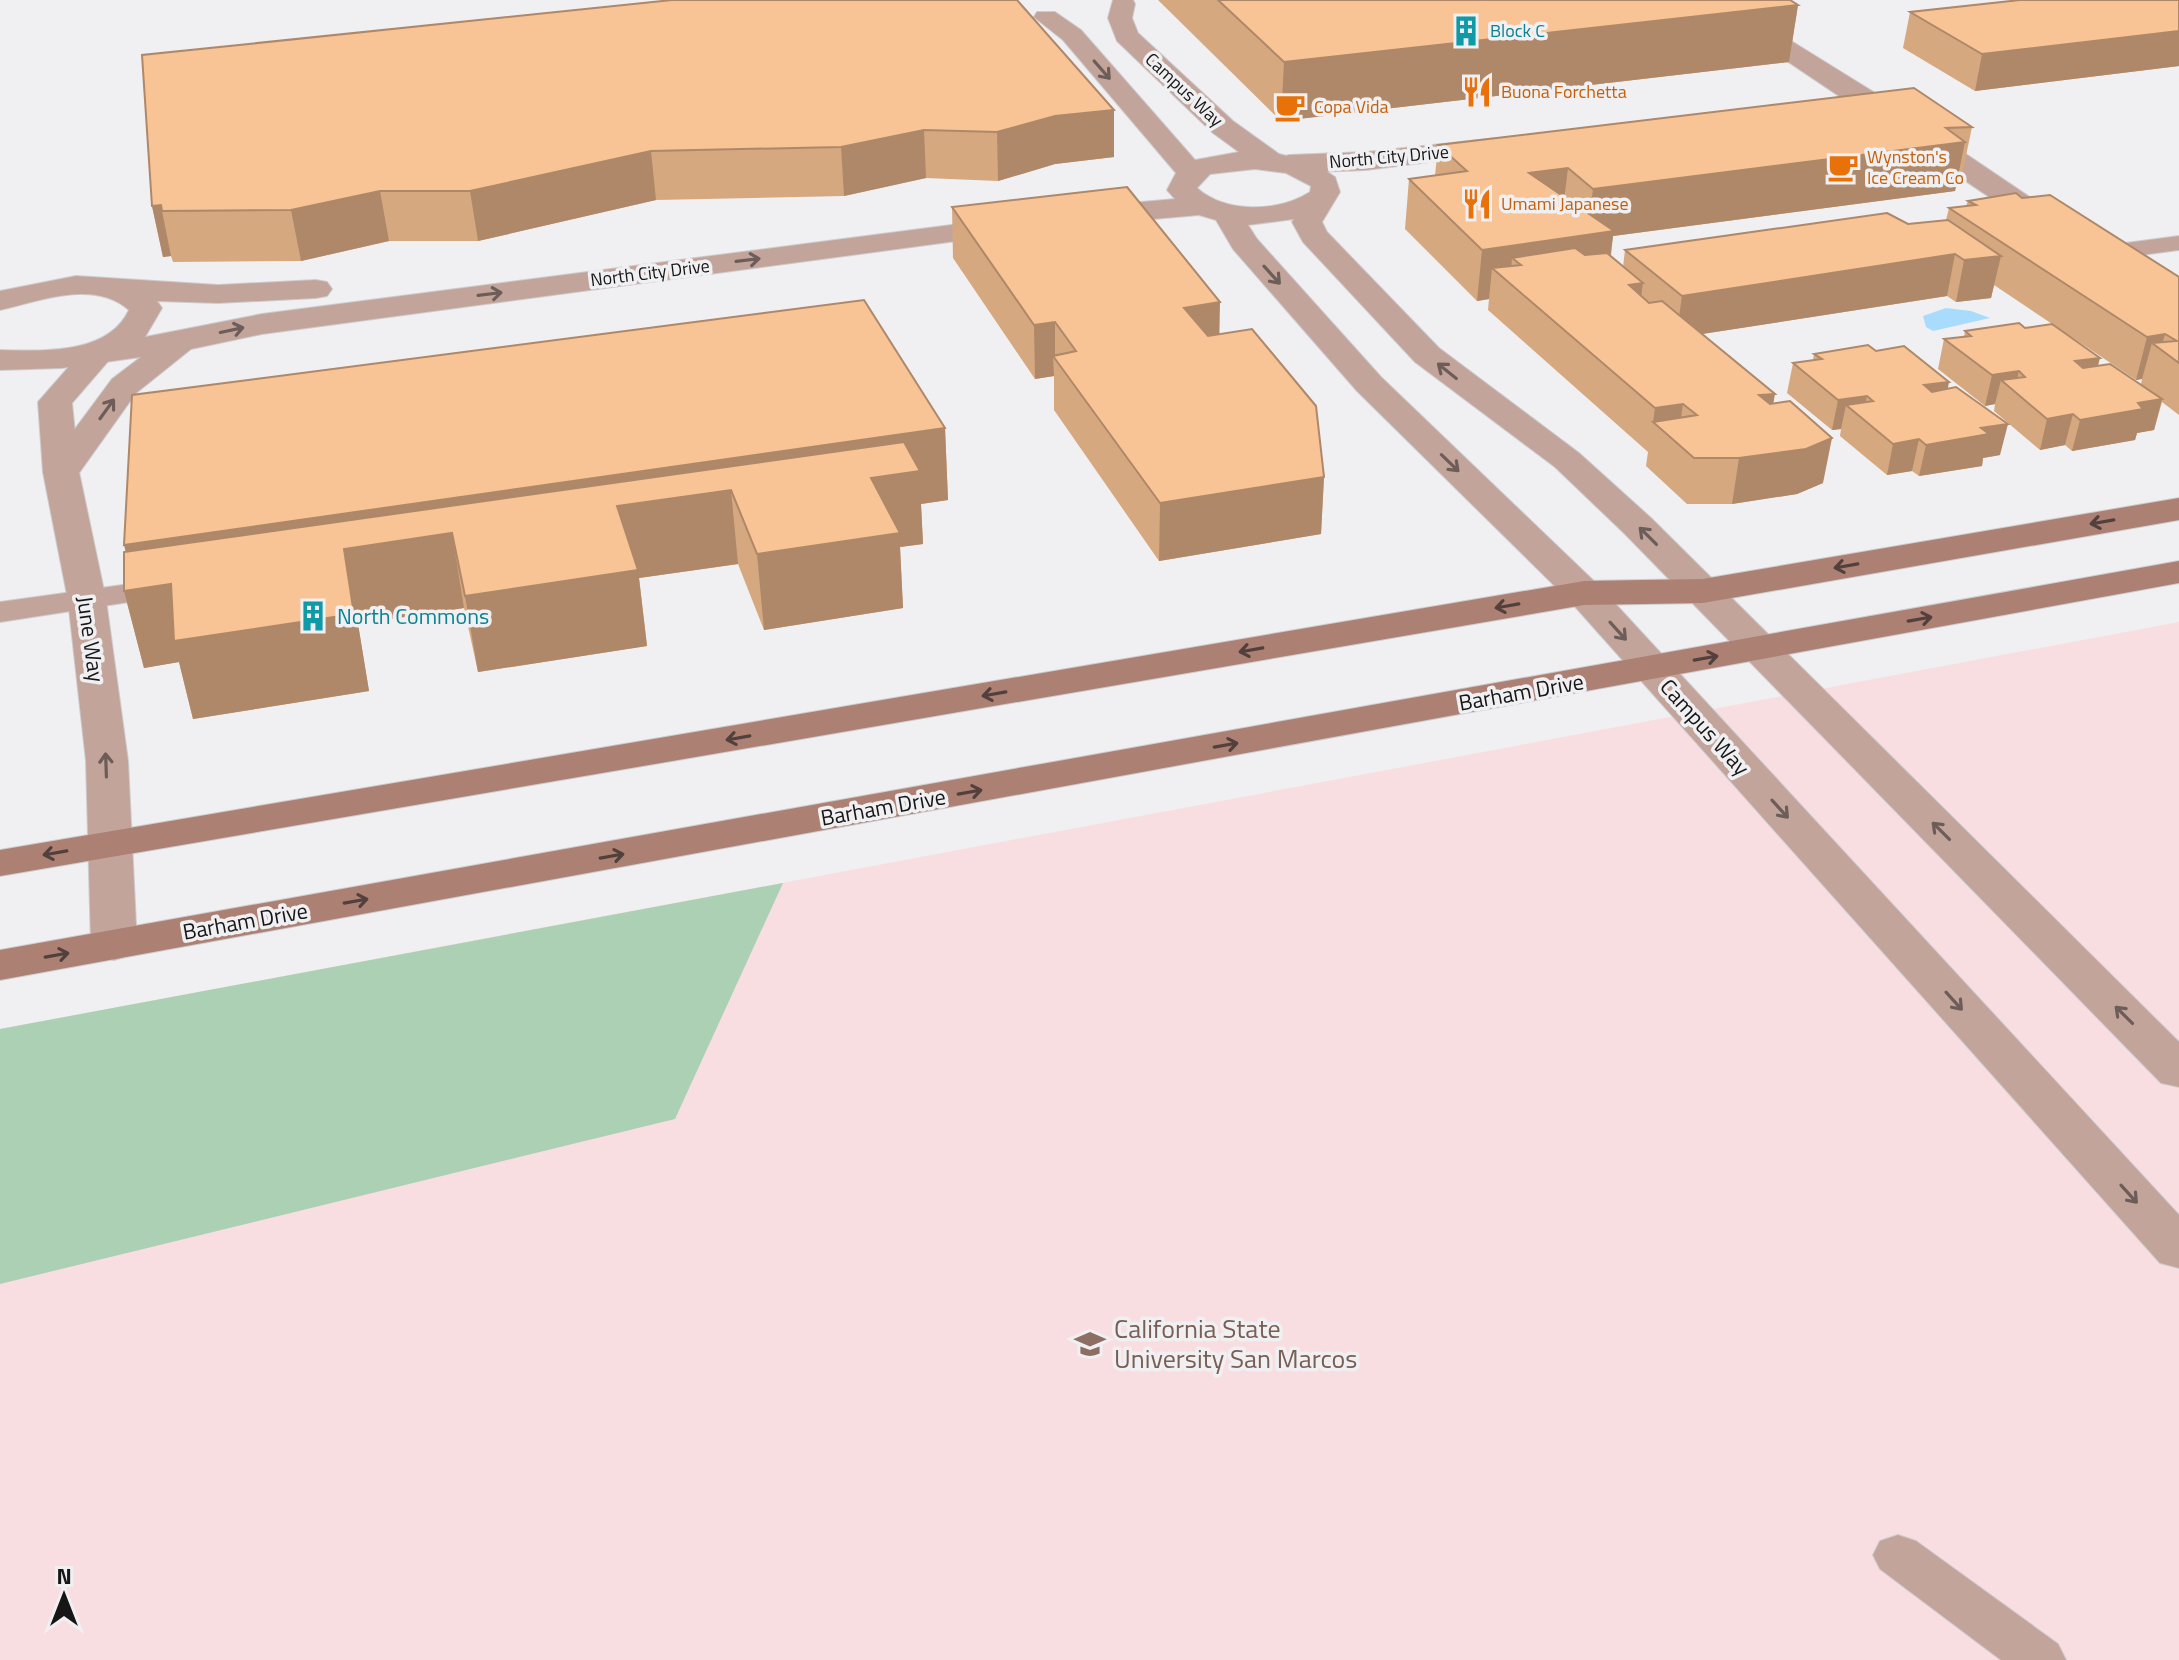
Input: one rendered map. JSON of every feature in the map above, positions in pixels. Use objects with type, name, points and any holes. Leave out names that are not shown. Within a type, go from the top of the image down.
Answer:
[{"type":"main road","points":[[0,863],[1584,593],[1703,591],[2179,509]]},
{"type":"main road","points":[[1761,648],[2179,572]]},
{"type":"main road","name":"Barham Drive","points":[[0,965],[1761,648]]},
{"type":"street","points":[[1714,0],[2131,278]]},
{"type":"street","name":"Campus Way","points":[[1124,2],[1092,15],[1035,16],[1072,35],[1187,177]]},
{"type":"street","name":"Campus Way","points":[[1124,2],[1120,18],[1126,36],[1223,127],[1279,163],[1317,176],[1325,183],[1322,196]]},
{"type":"street","points":[[1823,108],[1880,111]]},
{"type":"street","points":[[1849,125],[1880,111]]},
{"type":"street","name":"North City Drive","points":[[1279,163],[1523,154],[1322,196]]},
{"type":"street","name":"Campus Way","points":[[1279,163],[1225,162],[1187,177],[1182,190],[1214,209],[1369,384],[1584,593],[2179,1249]]},
{"type":"street","name":"North City Drive","points":[[0,360],[50,360],[180,342],[262,324],[1047,209],[1187,177]]},
{"type":"street","points":[[1214,209],[1267,215],[1289,212],[1322,196]]},
{"type":"street","points":[[1322,196],[1307,222],[1314,236],[1427,355],[1567,460],[1761,648],[2179,1071]]},
{"type":"street","name":"North City Drive","points":[[0,301],[59,287],[94,286],[218,294],[292,292],[1047,209],[1214,209]]},
{"type":"street","name":"North City Drive","points":[[100,352],[133,332],[143,321],[146,308],[138,298],[120,290]]},
{"type":"street","points":[[61,472],[124,386],[180,342]]},
{"type":"street","name":"June Way","points":[[100,352],[55,402],[61,472],[87,600],[107,761],[114,945]]},
{"type":"lane","points":[[2096,254],[2179,243]]},
{"type":"lane","points":[[0,612],[144,591]]},
{"type":"lane","points":[[1898,1555],[2040,1660]]},
{"type":"shaded area","name":"California State University San Marcos","points":[[2179,622],[2179,1660],[0,1660],[0,1029]]},
{"type":"green space","points":[[783,883],[675,1119],[0,1284],[0,1029]]},
{"type":"water","points":[[1946,308],[1971,311],[1990,318],[1933,331],[1926,327],[1923,316]]},
{"type":"building","points":[[672,0],[1017,0],[1114,110],[1055,116],[997,132],[924,130],[841,147],[651,151],[470,191],[380,191],[291,210],[162,211],[161,205],[152,206],[142,55]]},
{"type":"building","points":[[1218,0],[1790,0],[1798,5],[1284,62]]},
{"type":"building","points":[[2020,0],[2179,0],[2179,31],[1982,54],[1910,12]]},
{"type":"building","points":[[1914,88],[1972,127],[1946,128],[1965,142],[1593,189],[1568,168],[1529,173],[1614,231],[1482,250],[1409,179],[1467,171],[1438,145]]},
{"type":"building","points":[[1127,187],[1220,302],[1184,308],[1208,336],[1252,329],[1316,406],[1324,477],[1160,503],[1053,356],[1076,351],[1055,322],[1034,325],[952,207]]},
{"type":"building","points":[[2016,193],[2022,198],[2050,195],[2179,277],[2179,363],[2152,343],[2177,341],[2165,334],[2147,337],[1949,208],[1976,205],[1968,201]]},
{"type":"building","points":[[1887,213],[1908,224],[1948,220],[2001,256],[1964,260],[1955,254],[1682,296],[1625,250]]},
{"type":"building","points":[[1575,248],[1585,255],[1607,253],[1643,283],[1629,285],[1649,303],[1662,301],[1775,394],[1759,395],[1770,404],[1790,401],[1832,438],[1806,449],[1739,458],[1694,458],[1653,422],[1697,415],[1683,404],[1655,408],[1492,268],[1521,265],[1512,258]]},
{"type":"building","points":[[864,300],[945,428],[124,545],[132,395]]},
{"type":"building","points":[[2019,323],[2025,328],[2052,324],[2100,358],[2075,361],[2083,368],[2110,364],[2162,399],[2138,403],[2143,409],[2080,420],[2073,414],[2047,419],[2001,380],[2025,377],[2019,371],[1992,375],[1944,339],[1971,336],[1965,331]]},
{"type":"building","points":[[1868,345],[1876,351],[1904,346],[1949,382],[1924,385],[1932,392],[1956,387],[2008,424],[1981,428],[1989,434],[1926,445],[1919,439],[1893,444],[1846,405],[1873,401],[1867,396],[1838,400],[1793,363],[1822,359],[1814,354]]},
{"type":"building","points":[[904,442],[920,471],[871,478],[900,533],[757,554],[731,490],[617,506],[638,570],[465,596],[452,533],[344,549],[354,614],[174,641],[171,584],[124,591],[124,552]]},
{"type":"place","name":"Block C","points":[[1466,31]]},
{"type":"place","name":"Buona Forchetta","points":[[1477,92]]},
{"type":"place","name":"Copa Vida","points":[[1290,107]]},
{"type":"place","name":"Wynston's Ice Cream Co","points":[[1843,167]]},
{"type":"place","name":"Umami Japanese","points":[[1477,204]]},
{"type":"place","name":"North Commons","points":[[313,616]]},
{"type":"place","name":"California State University San Marcos","points":[[1090,1344]]}]
